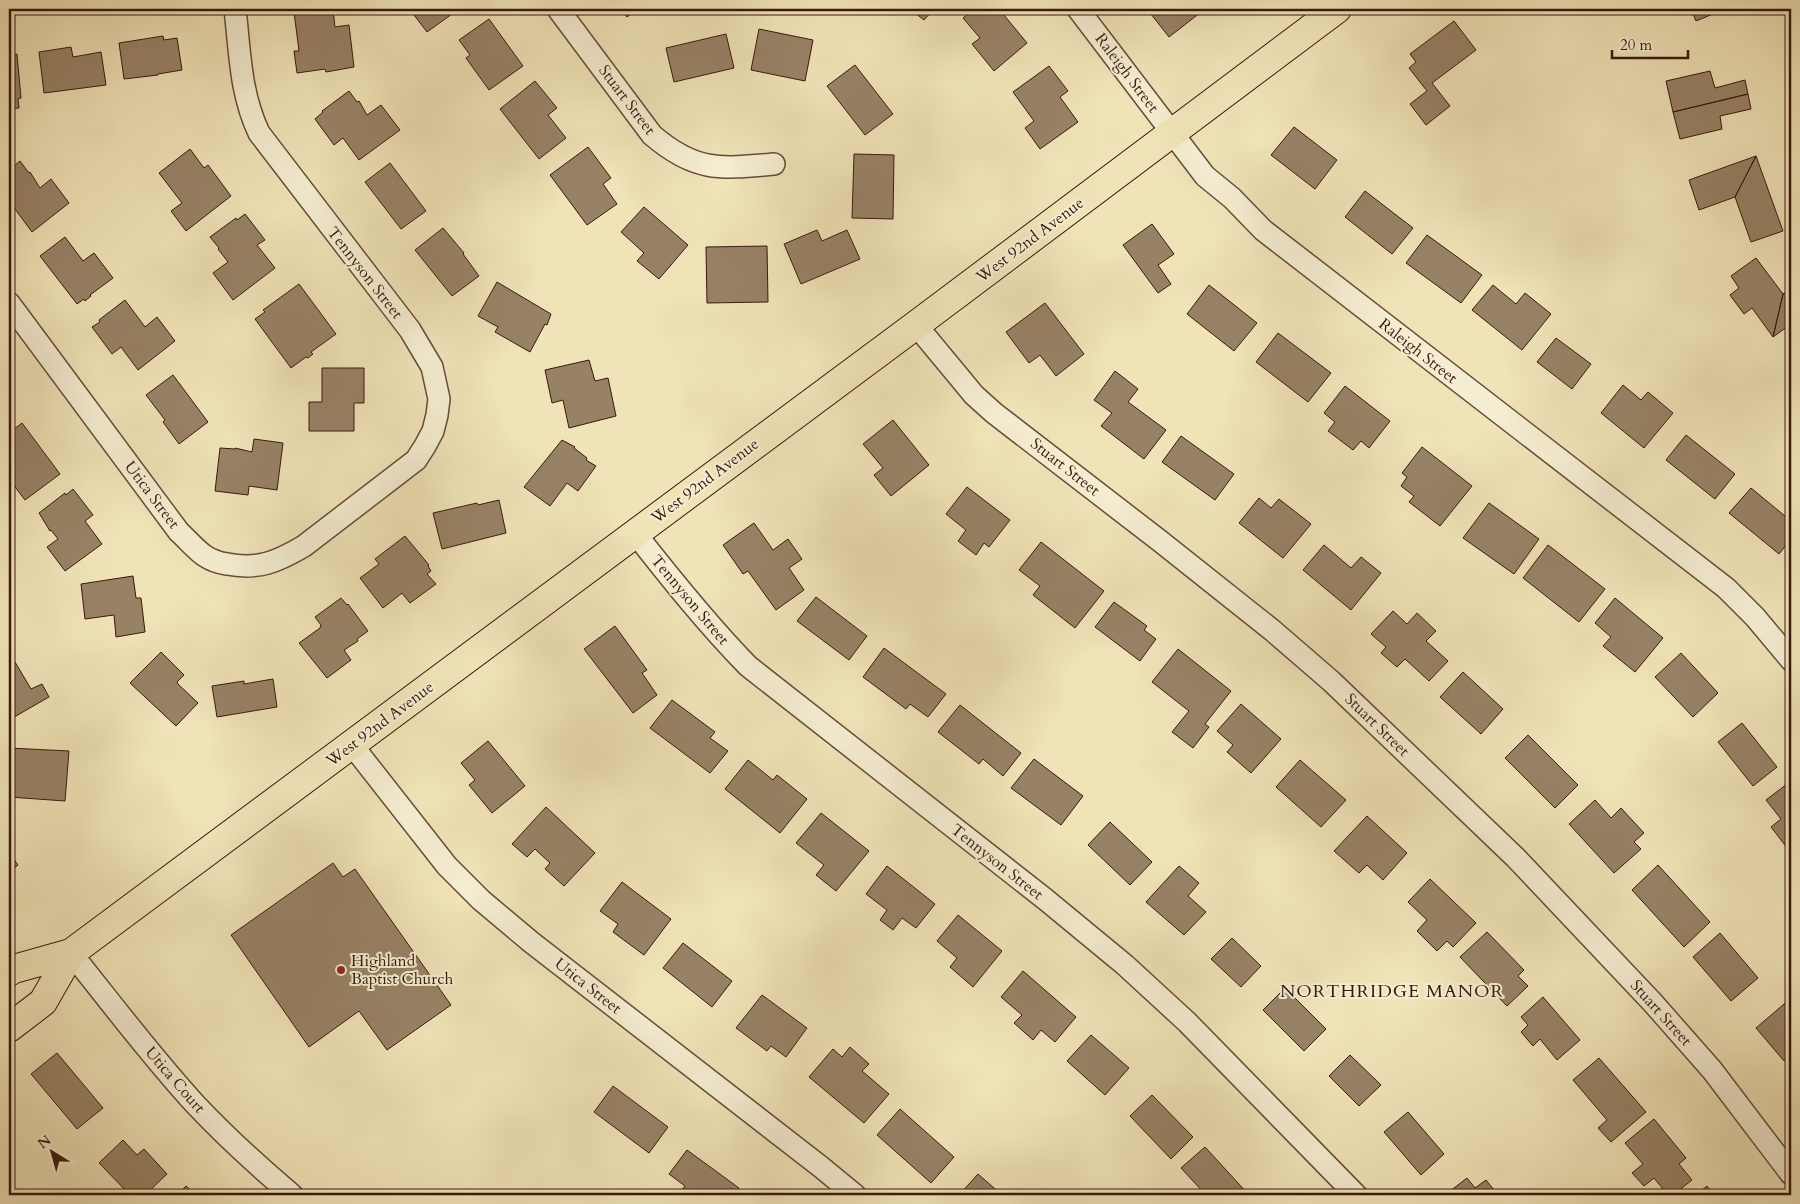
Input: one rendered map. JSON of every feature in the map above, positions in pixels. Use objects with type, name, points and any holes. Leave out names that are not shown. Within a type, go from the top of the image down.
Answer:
[{"type":"main road","name":"West 92nd Avenue","points":[[9,972],[71,953],[916,325],[1337,9]]},
{"type":"main road","name":"West 92nd Avenue","points":[[9,1028],[43,1002],[71,953]]},
{"type":"street","name":"Tennyson Street","points":[[235,9],[244,93],[259,133],[410,330],[432,367],[439,399],[438,415],[426,446],[416,460],[346,514]]},
{"type":"street","name":"Stuart Street","points":[[558,9],[652,135],[669,150],[692,162],[707,166],[735,168],[774,164]]},
{"type":"street","name":"Raleigh Street","points":[[1078,9],[1205,176],[1232,198],[1263,230],[1726,588],[1755,617],[1791,660]]},
{"type":"street","name":"Utica Street","points":[[9,303],[180,532],[206,557],[230,565],[258,566],[287,556],[304,546],[346,514]]},
{"type":"street","name":"Stuart Street","points":[[916,325],[974,395],[994,413],[1272,630],[1331,681],[1516,858],[1653,1003],[1712,1070],[1791,1174]]},
{"type":"street","name":"Tennyson Street","points":[[635,533],[679,590],[723,641],[748,666],[1045,899],[1126,965],[1187,1022],[1356,1195]]},
{"type":"street","name":"Utica Street","points":[[352,745],[447,866],[481,900],[531,942],[855,1195]]},
{"type":"street","name":"Utica Court","points":[[71,953],[159,1063],[195,1104],[232,1142],[292,1195]]},
{"type":"building","points":[[333,9],[335,27],[349,25],[354,67],[326,72],[325,69],[297,73],[294,51],[299,51],[294,12]]},
{"type":"building","points":[[420,9],[459,9],[427,32],[414,15]]},
{"type":"building","points":[[620,9],[638,9],[627,17]]},
{"type":"building","points":[[910,9],[934,9],[924,20]]},
{"type":"building","points":[[974,9],[999,9],[1027,43],[994,71],[972,44],[980,38],[963,18]]},
{"type":"building","points":[[1147,9],[1205,9],[1169,37]]},
{"type":"building","points":[[1691,9],[1725,9],[1696,21]]},
{"type":"building","points":[[489,19],[523,66],[489,90],[466,58],[470,55],[459,40]]},
{"type":"building","points":[[1454,21],[1476,50],[1432,83],[1450,106],[1426,125],[1410,104],[1427,91],[1409,68],[1416,62],[1410,54]]},
{"type":"building","points":[[759,29],[813,40],[805,81],[751,70]]},
{"type":"building","points":[[726,34],[734,68],[674,82],[666,48]]},
{"type":"building","points":[[163,36],[164,40],[177,38],[182,70],[124,79],[119,43]]},
{"type":"building","points":[[71,47],[73,57],[101,52],[106,85],[44,93],[39,52]]},
{"type":"building","points":[[17,54],[21,98],[18,99],[19,108],[9,109],[9,55]]},
{"type":"building","points":[[855,65],[893,114],[865,135],[827,86]]},
{"type":"building","points":[[1049,66],[1068,91],[1060,97],[1078,122],[1040,149],[1025,128],[1034,121],[1013,92]]},
{"type":"building","points":[[1710,71],[1715,88],[1745,80],[1748,94],[1673,112],[1666,81]]},
{"type":"building","points":[[535,81],[557,108],[548,115],[566,138],[539,159],[500,109]]},
{"type":"building","points":[[349,91],[357,102],[359,101],[367,115],[381,105],[400,130],[359,160],[343,138],[334,145],[315,119],[322,111]]},
{"type":"building","points":[[1748,94],[1751,109],[1720,116],[1722,129],[1680,139],[1673,112]]},
{"type":"building","points":[[1294,127],[1337,160],[1315,189],[1271,155]]},
{"type":"building","points":[[588,147],[611,178],[603,184],[617,204],[587,225],[550,175]]},
{"type":"building","points":[[190,149],[204,168],[208,165],[231,196],[186,231],[171,211],[182,203],[159,173]]},
{"type":"building","points":[[854,154],[894,155],[893,219],[852,218]]},
{"type":"building","points":[[1756,156],[1735,197],[1699,210],[1689,180]]},
{"type":"building","points":[[1756,156],[1783,231],[1751,242],[1735,197]]},
{"type":"building","points":[[20,161],[40,188],[51,179],[69,203],[32,232],[15,209],[9,214],[9,170]]},
{"type":"building","points":[[390,163],[426,211],[401,229],[365,182]]},
{"type":"building","points":[[1365,191],[1413,228],[1392,254],[1345,217]]},
{"type":"building","points":[[644,207],[688,245],[659,279],[637,261],[644,253],[621,232]]},
{"type":"building","points":[[245,214],[265,240],[257,245],[275,268],[233,300],[213,273],[228,262],[210,237],[236,218],[237,220]]},
{"type":"building","points":[[1152,224],[1174,254],[1158,265],[1171,284],[1158,293],[1123,245]]},
{"type":"building","points":[[443,228],[464,253],[479,276],[452,296],[415,250]]},
{"type":"building","points":[[817,230],[822,241],[847,230],[860,259],[801,284],[784,244]]},
{"type":"building","points":[[1427,235],[1482,275],[1461,303],[1406,263]]},
{"type":"building","points":[[65,237],[83,261],[94,253],[113,278],[85,301],[84,299],[77,304],[40,256]]},
{"type":"building","points":[[767,246],[768,302],[707,303],[706,247]]},
{"type":"building","points":[[1756,258],[1783,294],[1773,337],[1752,308],[1744,314],[1730,295],[1739,288],[1731,276]]},
{"type":"building","points":[[497,282],[551,314],[547,325],[545,324],[530,352],[495,332],[498,327],[478,316]]},
{"type":"building","points":[[299,284],[336,334],[311,352],[313,354],[308,358],[306,357],[291,368],[255,319],[265,312],[263,310]]},
{"type":"building","points":[[1209,285],[1257,323],[1234,351],[1187,314]]},
{"type":"building","points":[[1493,285],[1516,304],[1525,293],[1551,314],[1522,350],[1472,310]]},
{"type":"building","points":[[1791,288],[1791,324],[1773,337],[1783,294]]},
{"type":"building","points":[[125,300],[145,327],[157,317],[175,341],[138,370],[121,347],[112,354],[92,327]]},
{"type":"building","points":[[1045,303],[1084,354],[1056,376],[1040,355],[1029,363],[1006,332]]},
{"type":"building","points":[[1278,333],[1331,373],[1308,402],[1256,362]]},
{"type":"building","points":[[1556,338],[1591,364],[1572,389],[1537,362]]},
{"type":"building","points":[[589,360],[595,381],[608,378],[616,416],[569,428],[563,400],[552,403],[545,370]]},
{"type":"building","points":[[322,368],[364,368],[364,403],[354,403],[354,431],[309,431],[309,402],[322,402]]},
{"type":"building","points":[[1115,371],[1138,389],[1128,402],[1166,430],[1144,459],[1101,426],[1112,413],[1094,400]]},
{"type":"building","points":[[173,375],[208,422],[179,444],[163,422],[165,420],[146,395]]},
{"type":"building","points":[[1623,385],[1641,400],[1648,392],[1673,413],[1644,448],[1601,413]]},
{"type":"building","points":[[1345,386],[1390,421],[1369,448],[1361,441],[1353,450],[1328,431],[1335,422],[1324,413]]},
{"type":"building","points":[[893,420],[929,465],[891,496],[874,475],[883,468],[863,444]]},
{"type":"building","points":[[22,423],[60,474],[25,500],[9,479],[9,433]]},
{"type":"building","points":[[1686,435],[1735,474],[1715,499],[1666,460]]},
{"type":"building","points":[[1181,436],[1234,474],[1215,500],[1162,462]]},
{"type":"building","points":[[254,439],[283,443],[277,490],[249,486],[248,495],[215,491],[220,448],[235,448],[252,452]]},
{"type":"building","points":[[562,440],[575,447],[587,458],[586,460],[596,466],[578,491],[567,483],[550,506],[524,487]]},
{"type":"building","points":[[1422,447],[1472,486],[1440,526],[1409,502],[1414,496],[1401,486],[1407,477],[1402,473]]},
{"type":"building","points":[[967,487],[1010,520],[989,547],[984,543],[976,555],[958,541],[966,530],[946,514]]},
{"type":"building","points":[[1751,488],[1791,521],[1791,539],[1779,554],[1729,513]]},
{"type":"building","points":[[73,489],[93,515],[85,521],[102,544],[65,571],[47,547],[58,539],[50,531],[39,513]]},
{"type":"building","points":[[1259,498],[1271,508],[1279,499],[1311,524],[1283,558],[1239,523]]},
{"type":"building","points":[[499,500],[506,533],[442,549],[433,513]]},
{"type":"building","points":[[1489,503],[1539,539],[1514,574],[1463,538]]},
{"type":"building","points":[[754,523],[773,550],[788,539],[802,559],[789,568],[804,590],[776,610],[748,571],[743,574],[723,545]]},
{"type":"building","points":[[405,536],[429,565],[431,571],[427,574],[436,584],[410,603],[402,593],[383,608],[360,578],[379,564],[375,559]]},
{"type":"building","points":[[1041,542],[1104,591],[1075,628],[1033,595],[1040,586],[1019,570]]},
{"type":"building","points":[[1324,545],[1351,568],[1361,557],[1381,573],[1351,610],[1303,570]]},
{"type":"building","points":[[1548,545],[1605,589],[1579,622],[1523,578]]},
{"type":"building","points":[[133,576],[136,598],[141,598],[145,632],[116,637],[114,615],[85,619],[81,584]]},
{"type":"building","points":[[816,597],[867,636],[849,660],[797,621]]},
{"type":"building","points":[[341,598],[348,604],[368,631],[357,639],[358,641],[344,650],[351,660],[327,678],[299,643],[320,628],[321,625],[315,617]]},
{"type":"building","points":[[1615,598],[1663,638],[1635,672],[1603,646],[1611,637],[1595,623]]},
{"type":"building","points":[[1114,602],[1147,626],[1144,630],[1156,639],[1140,661],[1095,627]]},
{"type":"building","points":[[1393,611],[1407,624],[1417,613],[1436,631],[1426,641],[1448,661],[1429,681],[1405,659],[1397,667],[1381,653],[1386,647],[1371,634]]},
{"type":"building","points":[[615,626],[647,670],[642,673],[657,695],[633,713],[584,649]]},
{"type":"building","points":[[884,648],[946,694],[928,717],[910,704],[906,709],[863,677]]},
{"type":"building","points":[[1178,649],[1231,691],[1205,724],[1209,727],[1193,748],[1172,732],[1189,711],[1152,682]]},
{"type":"building","points":[[161,652],[184,675],[177,682],[178,684],[198,703],[176,726],[130,683]]},
{"type":"building","points":[[1681,653],[1718,693],[1693,717],[1655,677]]},
{"type":"building","points":[[15,662],[31,689],[42,684],[49,697],[9,720],[9,665]]},
{"type":"building","points":[[1463,672],[1503,709],[1481,734],[1440,697]]},
{"type":"building","points":[[273,679],[277,707],[217,717],[212,686],[244,681],[244,684]]},
{"type":"building","points":[[672,700],[715,732],[710,738],[728,751],[710,773],[650,728]]},
{"type":"building","points":[[1241,704],[1281,739],[1251,773],[1227,752],[1233,745],[1217,731]]},
{"type":"building","points":[[960,705],[1021,753],[1003,776],[983,759],[979,764],[938,732]]},
{"type":"building","points":[[1742,723],[1777,767],[1753,786],[1718,742]]},
{"type":"building","points":[[1528,735],[1578,785],[1555,808],[1505,758]]},
{"type":"building","points":[[488,741],[525,786],[492,813],[469,785],[475,780],[461,763]]},
{"type":"building","points":[[9,748],[69,751],[65,801],[9,797]]},
{"type":"building","points":[[1034,759],[1083,796],[1061,825],[1011,788]]},
{"type":"building","points":[[748,760],[773,780],[777,775],[807,799],[780,833],[725,789]]},
{"type":"building","points":[[1300,760],[1346,800],[1321,827],[1276,787]]},
{"type":"building","points":[[1791,781],[1791,853],[1771,827],[1781,819],[1766,800]]},
{"type":"building","points":[[1595,800],[1611,818],[1621,808],[1644,833],[1634,842],[1641,849],[1614,873],[1569,824]]},
{"type":"building","points":[[546,807],[595,853],[564,886],[545,869],[550,863],[535,849],[527,857],[512,844]]},
{"type":"building","points":[[821,813],[869,851],[836,891],[816,875],[824,865],[796,843]]},
{"type":"building","points":[[1367,816],[1407,853],[1383,880],[1367,865],[1359,873],[1334,851]]},
{"type":"building","points":[[1110,822],[1152,862],[1130,885],[1088,845]]},
{"type":"building","points":[[9,853],[18,865],[9,872]]},
{"type":"building","name":"Highland Baptist Church","points":[[333,863],[343,877],[355,869],[451,1005],[387,1050],[359,1011],[309,1047],[231,935]]},
{"type":"building","points":[[1658,865],[1710,922],[1684,947],[1632,890]]},
{"type":"building","points":[[887,866],[935,904],[916,928],[902,918],[893,930],[880,920],[887,910],[866,894]]},
{"type":"building","points":[[1179,866],[1199,883],[1188,896],[1206,912],[1184,935],[1146,902]]},
{"type":"building","points":[[1430,879],[1476,923],[1453,947],[1447,941],[1437,951],[1417,931],[1427,920],[1408,902]]},
{"type":"building","points":[[622,882],[671,919],[644,955],[613,932],[618,924],[600,911]]},
{"type":"building","points":[[958,915],[1002,951],[973,987],[950,967],[957,958],[937,941]]},
{"type":"building","points":[[1487,932],[1524,970],[1518,976],[1528,986],[1507,1006],[1460,957]]},
{"type":"building","points":[[1720,933],[1758,978],[1731,1001],[1693,957]]},
{"type":"building","points":[[1232,938],[1261,966],[1241,987],[1211,959]]},
{"type":"building","points":[[683,943],[732,981],[712,1007],[663,968]]},
{"type":"building","points":[[1023,971],[1076,1017],[1055,1042],[1041,1030],[1033,1040],[1014,1023],[1022,1015],[1001,997]]},
{"type":"building","points":[[1285,988],[1326,1029],[1304,1051],[1263,1010]]},
{"type":"building","points":[[762,995],[807,1028],[786,1057],[771,1046],[767,1051],[736,1028]]},
{"type":"building","points":[[1543,997],[1580,1040],[1557,1060],[1540,1039],[1533,1046],[1521,1032],[1528,1025],[1521,1017]]},
{"type":"building","points":[[1790,999],[1791,1055],[1784,1061],[1756,1028]]},
{"type":"building","points":[[1091,1035],[1129,1068],[1105,1095],[1067,1061]]},
{"type":"building","points":[[850,1047],[869,1064],[862,1071],[889,1094],[864,1123],[809,1077],[833,1049],[842,1057]]},
{"type":"building","points":[[57,1053],[103,1108],[77,1129],[31,1074]]},
{"type":"building","points":[[1350,1055],[1381,1085],[1359,1106],[1329,1076]]},
{"type":"building","points":[[1599,1058],[1646,1112],[1611,1142],[1598,1128],[1607,1120],[1573,1080]]},
{"type":"building","points":[[613,1086],[668,1127],[649,1153],[594,1112]]},
{"type":"building","points":[[1152,1095],[1193,1137],[1171,1159],[1130,1116]]},
{"type":"building","points":[[900,1109],[954,1157],[931,1183],[877,1135]]},
{"type":"building","points":[[1408,1112],[1444,1154],[1421,1175],[1384,1132]]},
{"type":"building","points":[[1654,1119],[1686,1158],[1679,1164],[1692,1180],[1673,1195],[1668,1195],[1654,1178],[1644,1186],[1632,1173],[1643,1164],[1625,1143]]},
{"type":"building","points":[[123,1140],[137,1155],[144,1149],[167,1174],[145,1195],[130,1195],[99,1163]]},
{"type":"building","points":[[1205,1147],[1249,1195],[1206,1195],[1181,1168]]},
{"type":"building","points":[[687,1150],[739,1188],[734,1195],[678,1195],[685,1186],[669,1174]]},
{"type":"building","points":[[978,1174],[1002,1195],[959,1195]]},
{"type":"building","points":[[1467,1178],[1475,1188],[1486,1180],[1498,1195],[1445,1195]]},
{"type":"building","points":[[186,1186],[196,1195],[177,1195]]},
{"type":"building","points":[[1707,1186],[1714,1195],[1696,1195]]},
{"type":"place","name":"Highland Baptist Church","points":[[341,970]]},
{"type":"district","name":"NORTHRIDGE MANOR","points":[[1392,991]]}]
